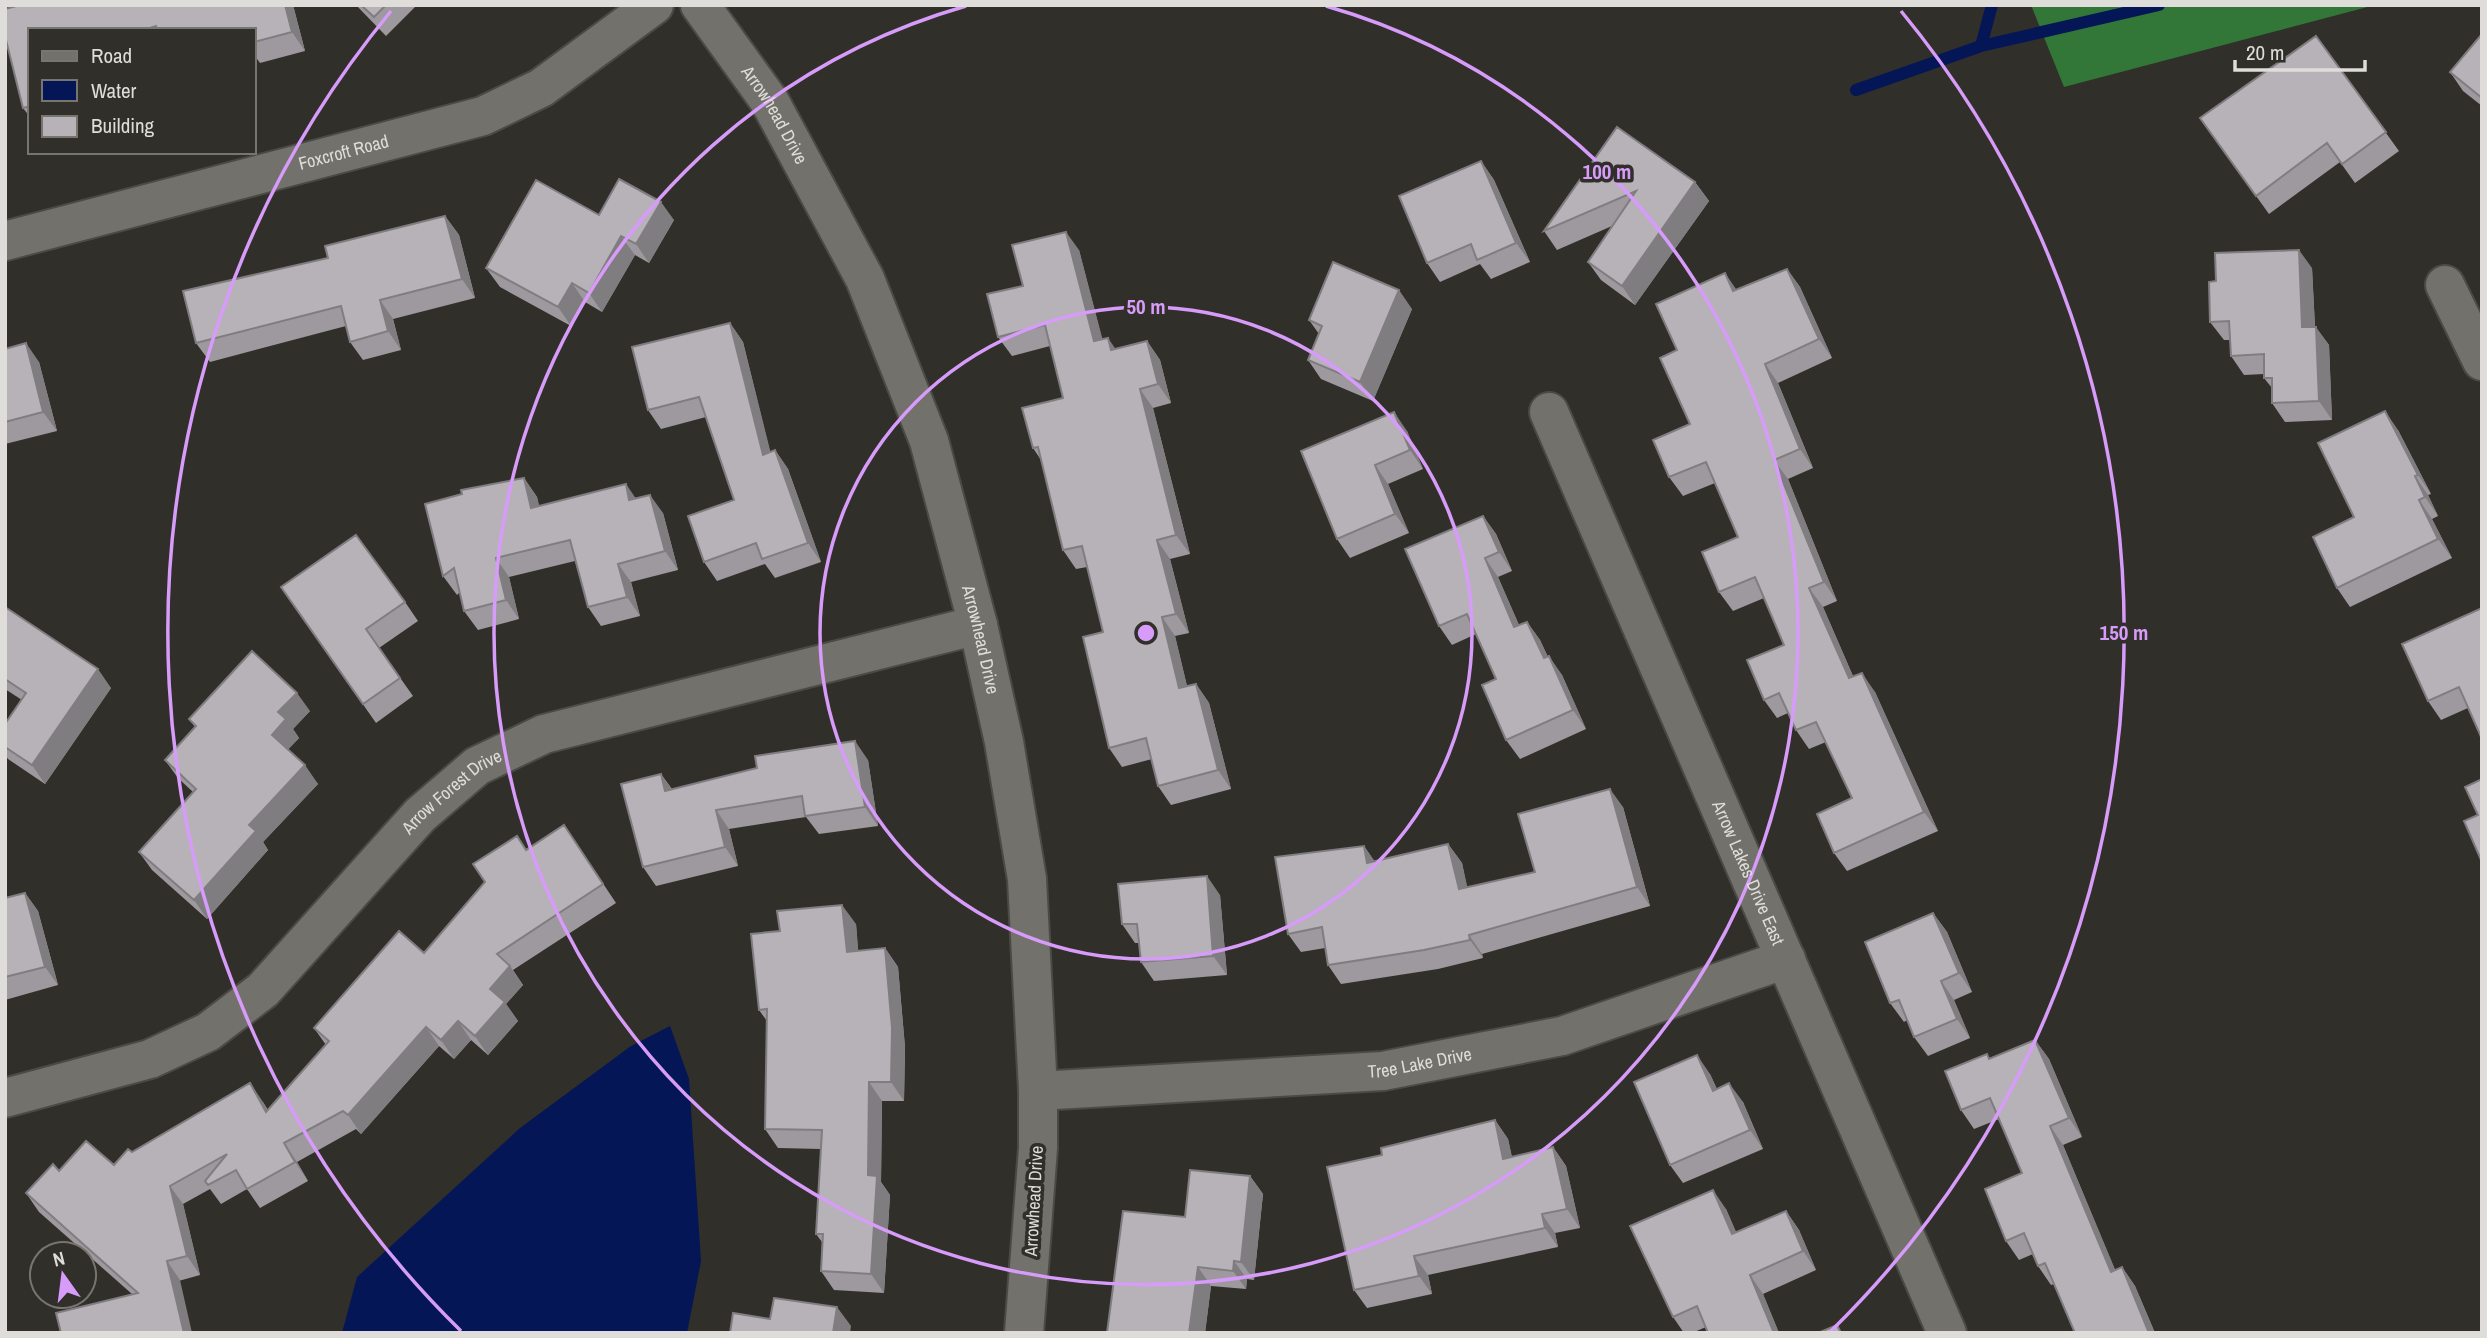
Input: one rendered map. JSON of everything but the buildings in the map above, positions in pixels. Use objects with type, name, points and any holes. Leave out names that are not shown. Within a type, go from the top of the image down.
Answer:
[{"type":"street","name":"Foxcroft Road","points":[[5,241],[483,116],[541,88],[654,5]]},
{"type":"street","name":"Arrowhead Drive","points":[[700,5],[770,102],[864,279],[929,441],[978,625],[1004,742],[1027,879],[1038,1091],[1038,1149],[1024,1333]]},
{"type":"street","points":[[2445,285],[2482,361]]},
{"type":"street","name":"Arrow Lakes Drive East","points":[[1549,412],[1947,1333]]},
{"type":"street","name":"Arrow Forest Drive","points":[[5,1098],[150,1059],[208,1032],[263,990],[420,815],[477,766],[544,734],[978,625]]},
{"type":"street","name":"Tree Lake Drive","points":[[1038,1091],[1383,1070],[1562,1036],[1786,959]]},
{"type":"green space","points":[[2031,5],[2375,5],[2064,87]]},
{"type":"water","points":[[670,1026],[689,1079],[701,1261],[687,1333],[342,1333],[357,1277],[520,1128],[631,1046]]},
{"type":"waterway","points":[[1981,46],[1992,5]]},
{"type":"waterway","points":[[1856,90],[1981,46],[2159,5]]}]
